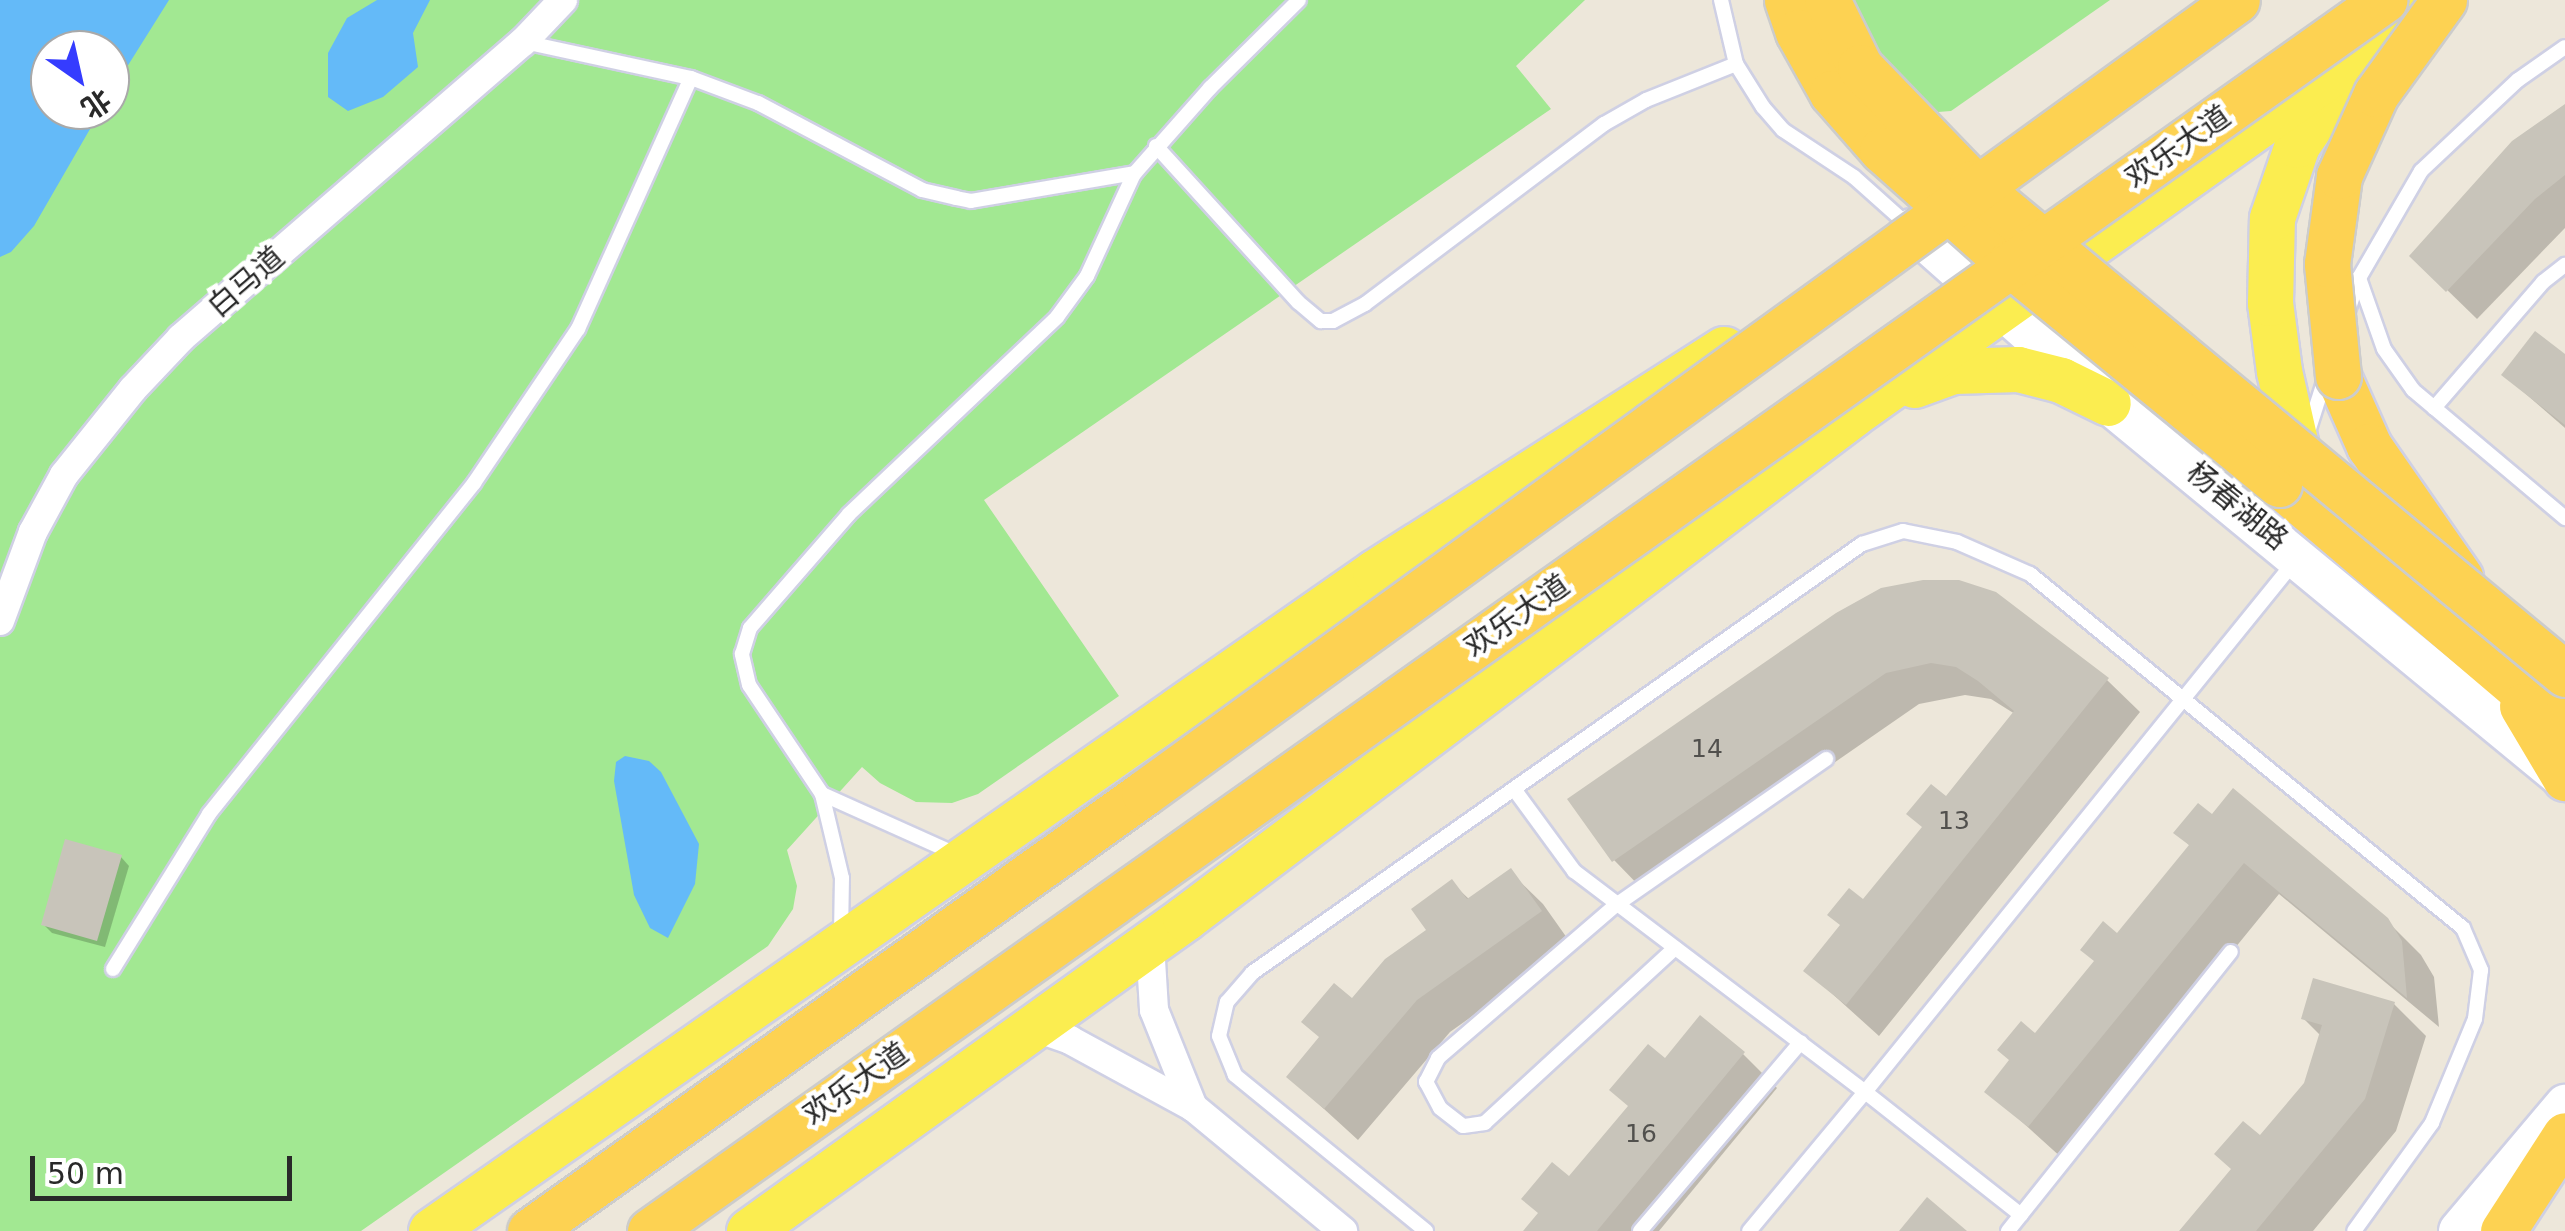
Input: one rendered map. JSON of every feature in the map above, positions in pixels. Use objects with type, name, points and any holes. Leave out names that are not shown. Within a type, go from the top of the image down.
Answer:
[{"type":"highway","points":[[1787,0],[1798,32],[1832,93],[1882,150],[2009,263],[2565,727]]},
{"type":"highway","points":[[1828,0],[1860,67],[1972,184],[2565,673]]},
{"type":"highway","points":[[530,1231],[1160,782],[2237,0]]},
{"type":"highway","name":"欢乐大道","points":[[650,1231],[2384,0]]},
{"type":"highway","points":[[2444,0],[2376,94],[2350,146],[2334,198],[2329,300],[2338,376],[2350,410],[2394,487],[2476,598]]},
{"type":"highway","points":[[2502,674],[2565,779]]},
{"type":"highway","points":[[2503,1231],[2565,1135]]},
{"type":"main road","points":[[431,1231],[1375,572],[1912,228],[2245,0]]},
{"type":"main road","name":"欢乐大道","points":[[749,1231],[1150,944],[1854,414],[2435,0]]},
{"type":"main road","points":[[2299,459],[2270,303],[2272,218],[2297,145],[2365,49]]},
{"type":"main road","points":[[1968,187],[2454,589],[2565,673]]},
{"type":"main road","name":"杨春湖路","points":[[1912,228],[2108,403],[2299,556],[2565,779]]},
{"type":"main road","points":[[1854,414],[1920,382],[1953,371],[1988,367],[2061,380],[2108,403]]},
{"type":"main road","points":[[2459,1231],[2565,1105]]},
{"type":"street","name":"白马道","points":[[0,620],[32,532],[64,475],[133,388],[182,338],[523,42],[563,0]]},
{"type":"street","points":[[1150,944],[1154,1010],[1193,1107]]},
{"type":"street","points":[[1036,1028],[1070,1040],[1193,1107],[1342,1231]]},
{"type":"lane","points":[[840,944],[843,889],[822,794],[749,685],[742,654],[750,628],[849,514],[1057,317],[1086,276],[1135,173],[1156,146],[1300,0]]},
{"type":"lane","points":[[1721,0],[1736,64],[1784,130],[1854,178],[1912,228]]},
{"type":"lane","points":[[523,42],[690,78],[758,103],[922,190],[956,198],[972,200],[1135,173]]},
{"type":"lane","points":[[2299,459],[2359,278],[2421,171],[2518,80],[2565,47]]},
{"type":"lane","points":[[1156,146],[1298,302],[1322,321],[1332,321],[1356,310],[1604,124],[1646,100],[1736,64]]},
{"type":"lane","points":[[113,969],[210,814],[474,483],[578,329],[690,78]]},
{"type":"lane","points":[[1854,178],[1968,187]]},
{"type":"lane","points":[[2434,408],[2543,282],[2565,266]]},
{"type":"lane","points":[[2359,278],[2384,349],[2413,390],[2565,518]]},
{"type":"lane","points":[[1426,1231],[1234,1075],[1219,1036],[1227,1002],[1252,973],[1862,544],[1903,531],[1957,542],[2030,574],[2463,928],[2481,970],[2474,1019],[2432,1123],[2354,1231]]},
{"type":"lane","points":[[1750,1231],[2299,556]]},
{"type":"lane","points":[[1676,948],[1485,1123],[1464,1126],[1440,1108],[1426,1082],[1438,1058],[1616,905],[1826,759]]},
{"type":"lane","points":[[1514,789],[1574,871],[2021,1215]]},
{"type":"lane","points":[[822,794],[964,857]]},
{"type":"lane","points":[[2008,1231],[2232,952]]},
{"type":"lane","points":[[1640,1231],[1801,1042]]},
{"type":"green space","points":[[0,0],[1585,0],[1516,66],[1551,109],[984,500],[1119,696],[978,794],[952,803],[916,802],[880,783],[862,767],[787,850],[797,886],[793,909],[768,946],[361,1231],[0,1231]]},
{"type":"green space","points":[[1850,0],[2110,0],[1951,111],[1938,112],[1923,104],[1889,65],[1861,25]]},
{"type":"water","points":[[0,0],[169,0],[130,62],[130,30],[30,30],[30,130],[89,130],[34,226],[11,252],[0,257]]},
{"type":"water","points":[[377,0],[430,0],[413,33],[418,67],[383,97],[348,111],[328,97],[328,53],[347,18]]},
{"type":"water","points":[[625,756],[649,761],[661,772],[699,844],[695,884],[668,938],[650,928],[634,895],[614,781],[616,762]]},
{"type":"building","points":[[2565,104],[2565,175],[2535,199],[2446,292],[2409,256],[2512,141]]},
{"type":"building","points":[[2535,331],[2565,354],[2565,425],[2501,375]]},
{"type":"building","points":[[1923,580],[1959,580],[1996,592],[2109,678],[1846,1005],[1803,971],[1840,925],[1827,915],[1849,888],[1863,899],[1922,827],[1906,814],[1931,784],[1946,796],[2014,711],[1978,681],[1956,667],[1931,663],[1886,673],[1612,862],[1567,799],[1836,613],[1881,588]]},
{"type":"building","points":[[2233,788],[2388,918],[2402,941],[2407,998],[2244,863],[2028,1127],[1984,1092],[2009,1060],[1997,1050],[2021,1021],[2035,1033],[2094,961],[2080,950],[2103,921],[2117,933],[2189,845],[2173,833],[2198,803],[2212,814]]},
{"type":"building","points":[[65,839],[122,855],[97,941],[41,925]]},
{"type":"building","points":[[1511,868],[1542,911],[1417,1000],[1324,1109],[1286,1077],[1319,1037],[1301,1022],[1334,983],[1352,998],[1385,959],[1426,930],[1411,909],[1452,879],[1467,899]]},
{"type":"building","points":[[2313,978],[2395,1002],[2365,1099],[2256,1231],[2179,1231],[2231,1169],[2214,1154],[2243,1121],[2260,1135],[2304,1083],[2322,1025],[2301,1019]]},
{"type":"building","points":[[1700,1015],[1745,1052],[1597,1231],[1523,1231],[1538,1213],[1521,1199],[1552,1162],[1569,1176],[1628,1106],[1609,1090],[1648,1044],[1665,1058]]},
{"type":"building","points":[[1927,1197],[1967,1231],[1899,1231]]}]
